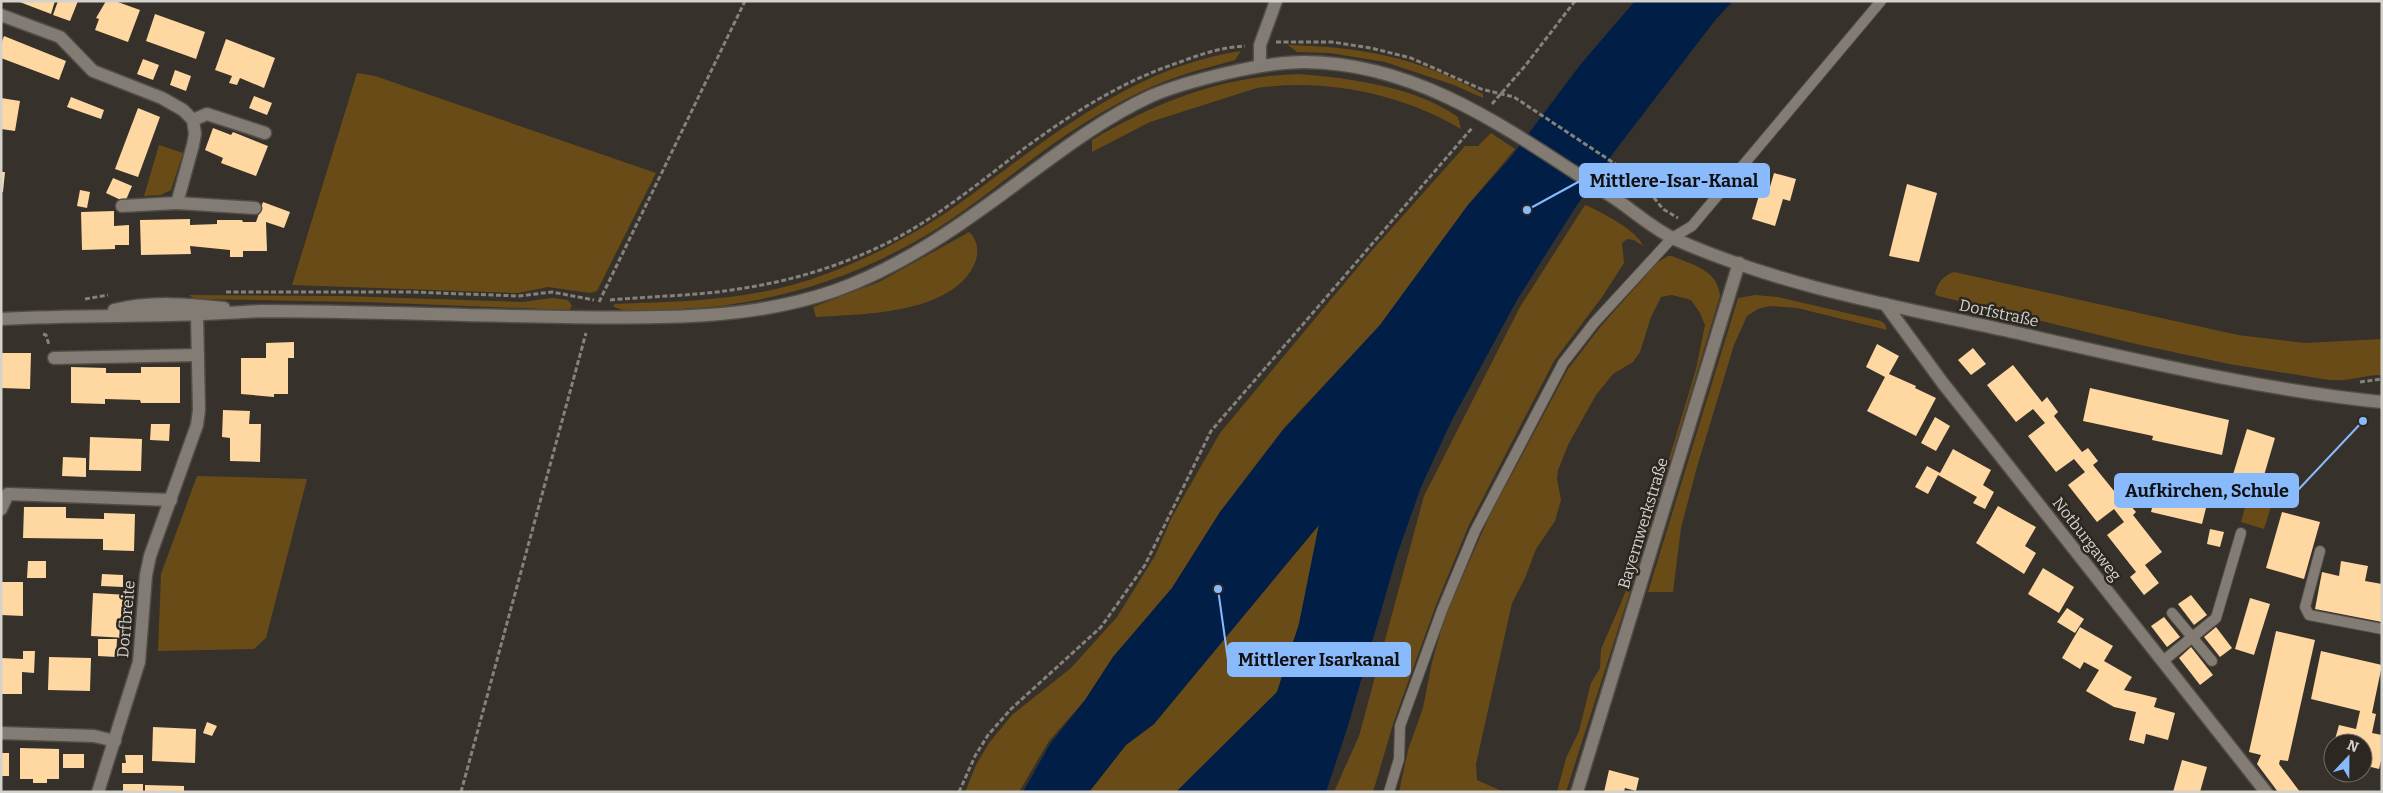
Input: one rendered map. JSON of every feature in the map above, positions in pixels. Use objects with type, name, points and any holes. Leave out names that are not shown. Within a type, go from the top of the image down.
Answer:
[{"type":"street","points":[[1260,66],[1260,45],[1276,1]]},
{"type":"street","points":[[1,16],[60,37],[93,70],[162,98],[183,110],[193,120],[195,134],[177,204]]},
{"type":"street","name":"Dorfstraße","points":[[260,311],[639,318],[734,313],[774,308],[837,290],[904,259],[966,220],[1070,143],[1151,96],[1199,80],[1260,66],[1304,62],[1381,73],[1441,92],[1484,114],[1625,205],[1672,238],[1791,281],[1885,304],[2170,367],[2319,395],[2382,402]]},
{"type":"street","points":[[193,120],[207,114],[265,133]]},
{"type":"street","points":[[122,206],[177,204],[255,208]]},
{"type":"street","name":"Bayernwerkstraße","points":[[1577,792],[1739,263]]},
{"type":"street","name":"Notburgaweg","points":[[1885,304],[1942,382],[2266,792]]},
{"type":"street","points":[[98,314],[142,306],[191,305],[260,311]]},
{"type":"street","points":[[1,319],[98,314],[197,316],[260,311]]},
{"type":"street","name":"Dorfbreite","points":[[98,792],[116,741],[139,662],[146,575],[197,425],[199,410],[197,316]]},
{"type":"street","points":[[54,358],[198,355]]},
{"type":"street","points":[[1,509],[8,494],[170,500]]},
{"type":"street","points":[[1,733],[94,736],[116,741]]},
{"type":"lane","points":[[1389,792],[1399,759],[1400,726],[1442,610],[1475,531],[1563,363],[1594,323],[1672,238],[1692,226],[1881,1]]},
{"type":"lane","points":[[2162,661],[2216,618],[2241,533]]},
{"type":"lane","points":[[2320,551],[2305,608],[2309,615],[2382,629]]},
{"type":"lane","points":[[2172,612],[2212,661]]},
{"type":"path","points":[[461,792],[591,317],[745,1]]},
{"type":"path","points":[[1500,93],[1526,66],[1575,1]]},
{"type":"path","points":[[225,292],[412,292],[519,296],[552,292],[599,301],[736,290],[789,280],[834,266],[880,246],[940,212],[1024,150],[1133,79],[1196,56],[1230,47],[1282,42],[1332,42],[1371,48],[1411,58],[1482,88],[1514,97],[1532,107],[1626,171],[1651,194],[1663,209],[1692,226]]},
{"type":"path","points":[[959,792],[975,756],[988,735],[1011,709],[1101,627],[1145,565],[1211,431],[1484,114]]},
{"type":"path","points":[[81,300],[97,295],[117,295]]},
{"type":"path","points":[[40,332],[46,336],[54,358]]},
{"type":"path","points":[[2352,383],[2382,380]]},
{"type":"shaded area","points":[[1288,45],[1341,48],[1389,56],[1436,71],[1459,81],[1483,94],[1483,98],[1454,85],[1385,62],[1330,53],[1297,52]]},
{"type":"shaded area","points":[[1241,51],[1235,60],[1194,71],[1161,83],[1108,109],[1053,144],[966,209],[934,230],[866,266],[831,280],[757,300],[719,306],[656,311],[627,310],[613,306],[615,304],[702,300],[746,295],[788,286],[839,269],[889,246],[934,221],[1050,137],[1101,104],[1154,77],[1182,66],[1211,57]]},
{"type":"shaded area","points":[[357,73],[375,76],[656,173],[597,291],[590,293],[548,287],[518,293],[292,285]]},
{"type":"shaded area","points":[[1298,74],[1381,85],[1422,98],[1441,106],[1458,117],[1461,129],[1414,106],[1389,98],[1336,87],[1283,85],[1257,88],[1150,122],[1092,152],[1092,140],[1166,103],[1216,86],[1242,80]]},
{"type":"shaded area","points":[[1491,133],[1515,149],[1468,205],[1380,325],[1283,429],[1220,512],[1172,588],[1113,657],[1085,700],[1049,741],[1019,792],[965,792],[976,765],[989,743],[1012,715],[1071,668],[1117,617],[1155,556],[1172,517],[1220,433],[1368,255],[1465,146],[1478,146]]},
{"type":"shaded area","points":[[159,145],[183,153],[171,190],[161,195],[144,196]]},
{"type":"shaded area","points":[[1585,205],[1626,228],[1640,240],[1643,246],[1634,240],[1627,239],[1622,243],[1624,263],[1602,297],[1554,361],[1469,525],[1436,605],[1394,721],[1373,792],[1334,792],[1359,736],[1424,496],[1520,307]]},
{"type":"shaded area","points":[[969,232],[977,245],[976,260],[966,278],[950,291],[930,301],[907,308],[883,312],[816,317],[813,307],[879,282]]},
{"type":"shaded area","points":[[1668,256],[1696,266],[1709,274],[1715,280],[1720,296],[1651,526],[1566,792],[1557,792],[1566,758],[1579,731],[1591,683],[1600,668],[1601,649],[1621,603],[1646,536],[1652,514],[1652,485],[1669,459],[1696,369],[1705,325],[1700,313],[1691,300],[1672,295],[1661,297],[1651,317],[1640,352],[1633,362],[1613,374],[1596,395],[1569,443],[1558,470],[1557,479],[1561,500],[1555,521],[1536,549],[1525,578],[1512,603],[1476,764],[1477,780],[1504,792],[1399,792],[1408,750],[1423,708],[1432,662],[1445,616],[1489,517],[1568,369],[1601,326],[1657,263]]},
{"type":"shaded area","points":[[1954,272],[2238,335],[2305,343],[2382,339],[2382,375],[2329,380],[2229,364],[2136,344],[1935,294],[1937,286],[1942,280]]},
{"type":"shaded area","points":[[189,295],[345,296],[522,302],[552,298],[568,300],[572,306],[569,310],[364,302],[195,299]]},
{"type":"shaded area","points":[[1755,295],[1778,297],[1881,321],[1885,324],[1887,330],[1797,308],[1770,306],[1758,309],[1747,316],[1734,345],[1697,467],[1681,528],[1673,592],[1648,592],[1738,298]]},
{"type":"shaded area","points":[[197,476],[307,479],[266,638],[254,649],[158,651],[161,574]]},
{"type":"shaded area","points":[[2249,493],[2273,500],[2264,529],[2241,522]]},
{"type":"shaded area","points":[[1319,524],[1299,624],[1277,692],[1176,792],[1089,792],[1126,745],[1154,724]]},
{"type":"water","points":[[1635,1],[1733,1],[1716,19],[1614,152],[1575,208],[1517,300],[1451,422],[1421,487],[1397,555],[1347,729],[1326,792],[1176,792],[1277,692],[1299,624],[1319,525],[1154,724],[1126,745],[1089,792],[1023,792],[1050,744],[1085,700],[1113,657],[1172,588],[1220,512],[1284,429],[1380,325],[1468,205],[1511,157],[1580,65]]},
{"type":"building","points":[[17,1],[55,1],[51,14]]},
{"type":"building","points":[[58,1],[78,1],[70,21],[53,15]]},
{"type":"building","points":[[106,1],[115,1],[140,10],[128,42],[95,30],[99,19],[96,18]]},
{"type":"building","points":[[155,14],[205,32],[196,59],[146,41]]},
{"type":"building","points":[[4,36],[66,61],[59,80],[1,58],[1,44]]},
{"type":"building","points":[[226,39],[275,58],[264,88],[240,78],[237,85],[229,83],[232,76],[215,70]]},
{"type":"building","points":[[143,59],[159,65],[153,80],[137,74]]},
{"type":"building","points":[[175,70],[191,76],[186,91],[170,85]]},
{"type":"building","points":[[254,96],[272,103],[267,115],[249,108]]},
{"type":"building","points":[[71,97],[104,110],[101,119],[67,107]]},
{"type":"building","points":[[1,98],[20,101],[15,131],[1,129]]},
{"type":"building","points":[[138,108],[160,117],[138,177],[115,169]]},
{"type":"building","points":[[213,128],[231,135],[233,132],[268,146],[256,176],[221,163],[223,158],[205,150]]},
{"type":"building","points":[[1,172],[5,172],[3,192],[1,192]]},
{"type":"building","points":[[1774,173],[1796,179],[1790,201],[1783,199],[1775,226],[1752,219],[1760,192],[1768,194]]},
{"type":"building","points":[[113,178],[132,186],[125,202],[106,193]]},
{"type":"building","points":[[1907,184],[1937,193],[1919,262],[1889,256]]},
{"type":"building","points":[[80,190],[90,192],[87,208],[77,206]]},
{"type":"building","points":[[263,202],[290,212],[284,228],[266,222],[267,251],[243,251],[243,257],[230,257],[230,250],[190,246],[191,254],[141,255],[140,220],[190,219],[190,225],[217,224],[217,220],[256,222]]},
{"type":"building","points":[[114,211],[114,226],[129,225],[129,245],[115,245],[115,249],[82,250],[81,212]]},
{"type":"building","points":[[294,342],[294,358],[288,358],[288,394],[274,394],[274,397],[241,394],[241,358],[266,358],[266,343]]},
{"type":"building","points":[[1877,344],[1899,356],[1889,374],[1916,386],[1915,388],[1936,398],[1916,436],[1867,411],[1885,377],[1866,367]]},
{"type":"building","points":[[1973,348],[1986,364],[1971,375],[1958,360]]},
{"type":"building","points":[[1,353],[31,353],[30,389],[1,388]]},
{"type":"building","points":[[2013,365],[2042,402],[2047,397],[2058,412],[2054,416],[2082,452],[2088,448],[2098,461],[2093,465],[2123,502],[2126,500],[2136,512],[2133,515],[2162,552],[2145,565],[2159,583],[2144,595],[2130,577],[2136,572],[2107,535],[2124,522],[2114,509],[2097,522],[2068,485],[2085,472],[2074,459],[2056,472],[2028,436],[2045,423],[2033,409],[2016,422],[1987,385]]},
{"type":"building","points":[[71,367],[106,368],[106,373],[141,373],[141,367],[180,367],[180,403],[141,403],[140,400],[105,399],[105,404],[71,403]]},
{"type":"building","points":[[2090,388],[2229,420],[2222,455],[2152,440],[2153,436],[2083,421]]},
{"type":"building","points":[[223,410],[250,411],[249,424],[261,424],[260,462],[230,461],[230,438],[222,437]]},
{"type":"building","points":[[1935,417],[1950,426],[1936,451],[1921,443]]},
{"type":"building","points":[[151,424],[170,424],[169,441],[150,440]]},
{"type":"building","points":[[2247,429],[2275,438],[2260,489],[2231,481]]},
{"type":"building","points":[[90,437],[142,439],[141,471],[89,470]]},
{"type":"building","points":[[1953,449],[1991,470],[1983,485],[1994,492],[1985,509],[1973,503],[1977,497],[1938,475],[1928,494],[1915,487],[1927,466],[1940,473]]},
{"type":"building","points":[[63,457],[86,458],[86,477],[62,476]]},
{"type":"building","points":[[2159,479],[2210,492],[2202,524],[2151,512]]},
{"type":"building","points":[[1998,506],[2036,527],[2025,546],[2036,553],[2024,574],[1976,543]]},
{"type":"building","points":[[24,507],[66,507],[66,518],[104,519],[104,513],[135,514],[134,551],[103,550],[103,539],[23,538]]},
{"type":"building","points":[[2282,512],[2320,522],[2304,579],[2266,568]]},
{"type":"building","points":[[2210,529],[2224,532],[2220,547],[2207,544]]},
{"type":"building","points":[[28,561],[46,561],[46,578],[27,578]]},
{"type":"building","points":[[2341,561],[2368,566],[2365,581],[2382,584],[2382,622],[2315,609],[2322,572],[2339,576]]},
{"type":"building","points":[[2043,568],[2074,587],[2059,613],[2028,594]]},
{"type":"building","points":[[102,574],[123,575],[123,587],[101,586]]},
{"type":"building","points":[[1,582],[23,582],[23,616],[1,615]]},
{"type":"building","points":[[93,593],[128,595],[126,638],[91,636]]},
{"type":"building","points":[[2191,595],[2207,615],[2194,625],[2178,604]]},
{"type":"building","points":[[2250,598],[2270,604],[2254,655],[2235,649]]},
{"type":"building","points":[[2067,608],[2084,619],[2075,633],[2057,622]]},
{"type":"building","points":[[2164,617],[2180,637],[2167,647],[2151,626]]},
{"type":"building","points":[[2080,627],[2113,646],[2104,661],[2132,677],[2124,690],[2157,698],[2154,707],[2175,713],[2168,740],[2146,734],[2144,744],[2129,740],[2136,712],[2114,707],[2086,691],[2099,670],[2084,662],[2080,669],[2062,658]]},
{"type":"building","points":[[2216,627],[2232,648],[2220,657],[2204,637]]},
{"type":"building","points":[[2276,631],[2315,640],[2288,761],[2280,760],[2279,764],[2300,792],[2278,792],[2257,764],[2261,755],[2249,752]]},
{"type":"building","points":[[98,639],[117,639],[116,657],[98,656]]},
{"type":"building","points":[[2191,647],[2213,675],[2200,685],[2179,658]]},
{"type":"building","points":[[23,651],[35,651],[34,673],[22,672],[22,694],[1,694],[1,658],[23,659]]},
{"type":"building","points":[[2321,651],[2382,665],[2372,713],[2376,714],[2372,733],[2337,733],[2339,725],[2356,729],[2360,711],[2311,699]]},
{"type":"building","points":[[49,657],[91,658],[90,691],[48,690]]},
{"type":"building","points":[[207,722],[217,726],[212,736],[203,733]]},
{"type":"building","points":[[153,727],[196,729],[195,763],[152,761]]},
{"type":"building","points":[[2373,733],[2382,735],[2382,756],[2379,769],[2373,768]]},
{"type":"building","points":[[20,748],[59,749],[59,779],[47,779],[47,783],[33,783],[33,779],[20,779]]},
{"type":"building","points":[[1,753],[9,753],[9,776],[2,776]]},
{"type":"building","points":[[63,754],[84,754],[84,768],[63,768]]},
{"type":"building","points":[[125,755],[143,755],[143,773],[122,773],[122,763],[126,763]]},
{"type":"building","points":[[2182,760],[2207,767],[2200,792],[2173,792]]},
{"type":"building","points":[[1609,770],[1639,778],[1636,791],[1625,788],[1624,792],[1604,792]]},
{"type":"building","points":[[123,784],[143,784],[143,792],[123,792]]},
{"type":"building","points":[[145,785],[184,786],[184,792],[145,792]]},
{"type":"place","name":"Mittlere-Isar-Kanal","points":[[1527,210]]},
{"type":"place","name":"Aufkirchen, Schule","points":[[2363,421]]},
{"type":"place","name":"Mittlerer Isarkanal","points":[[1218,589]]}]
